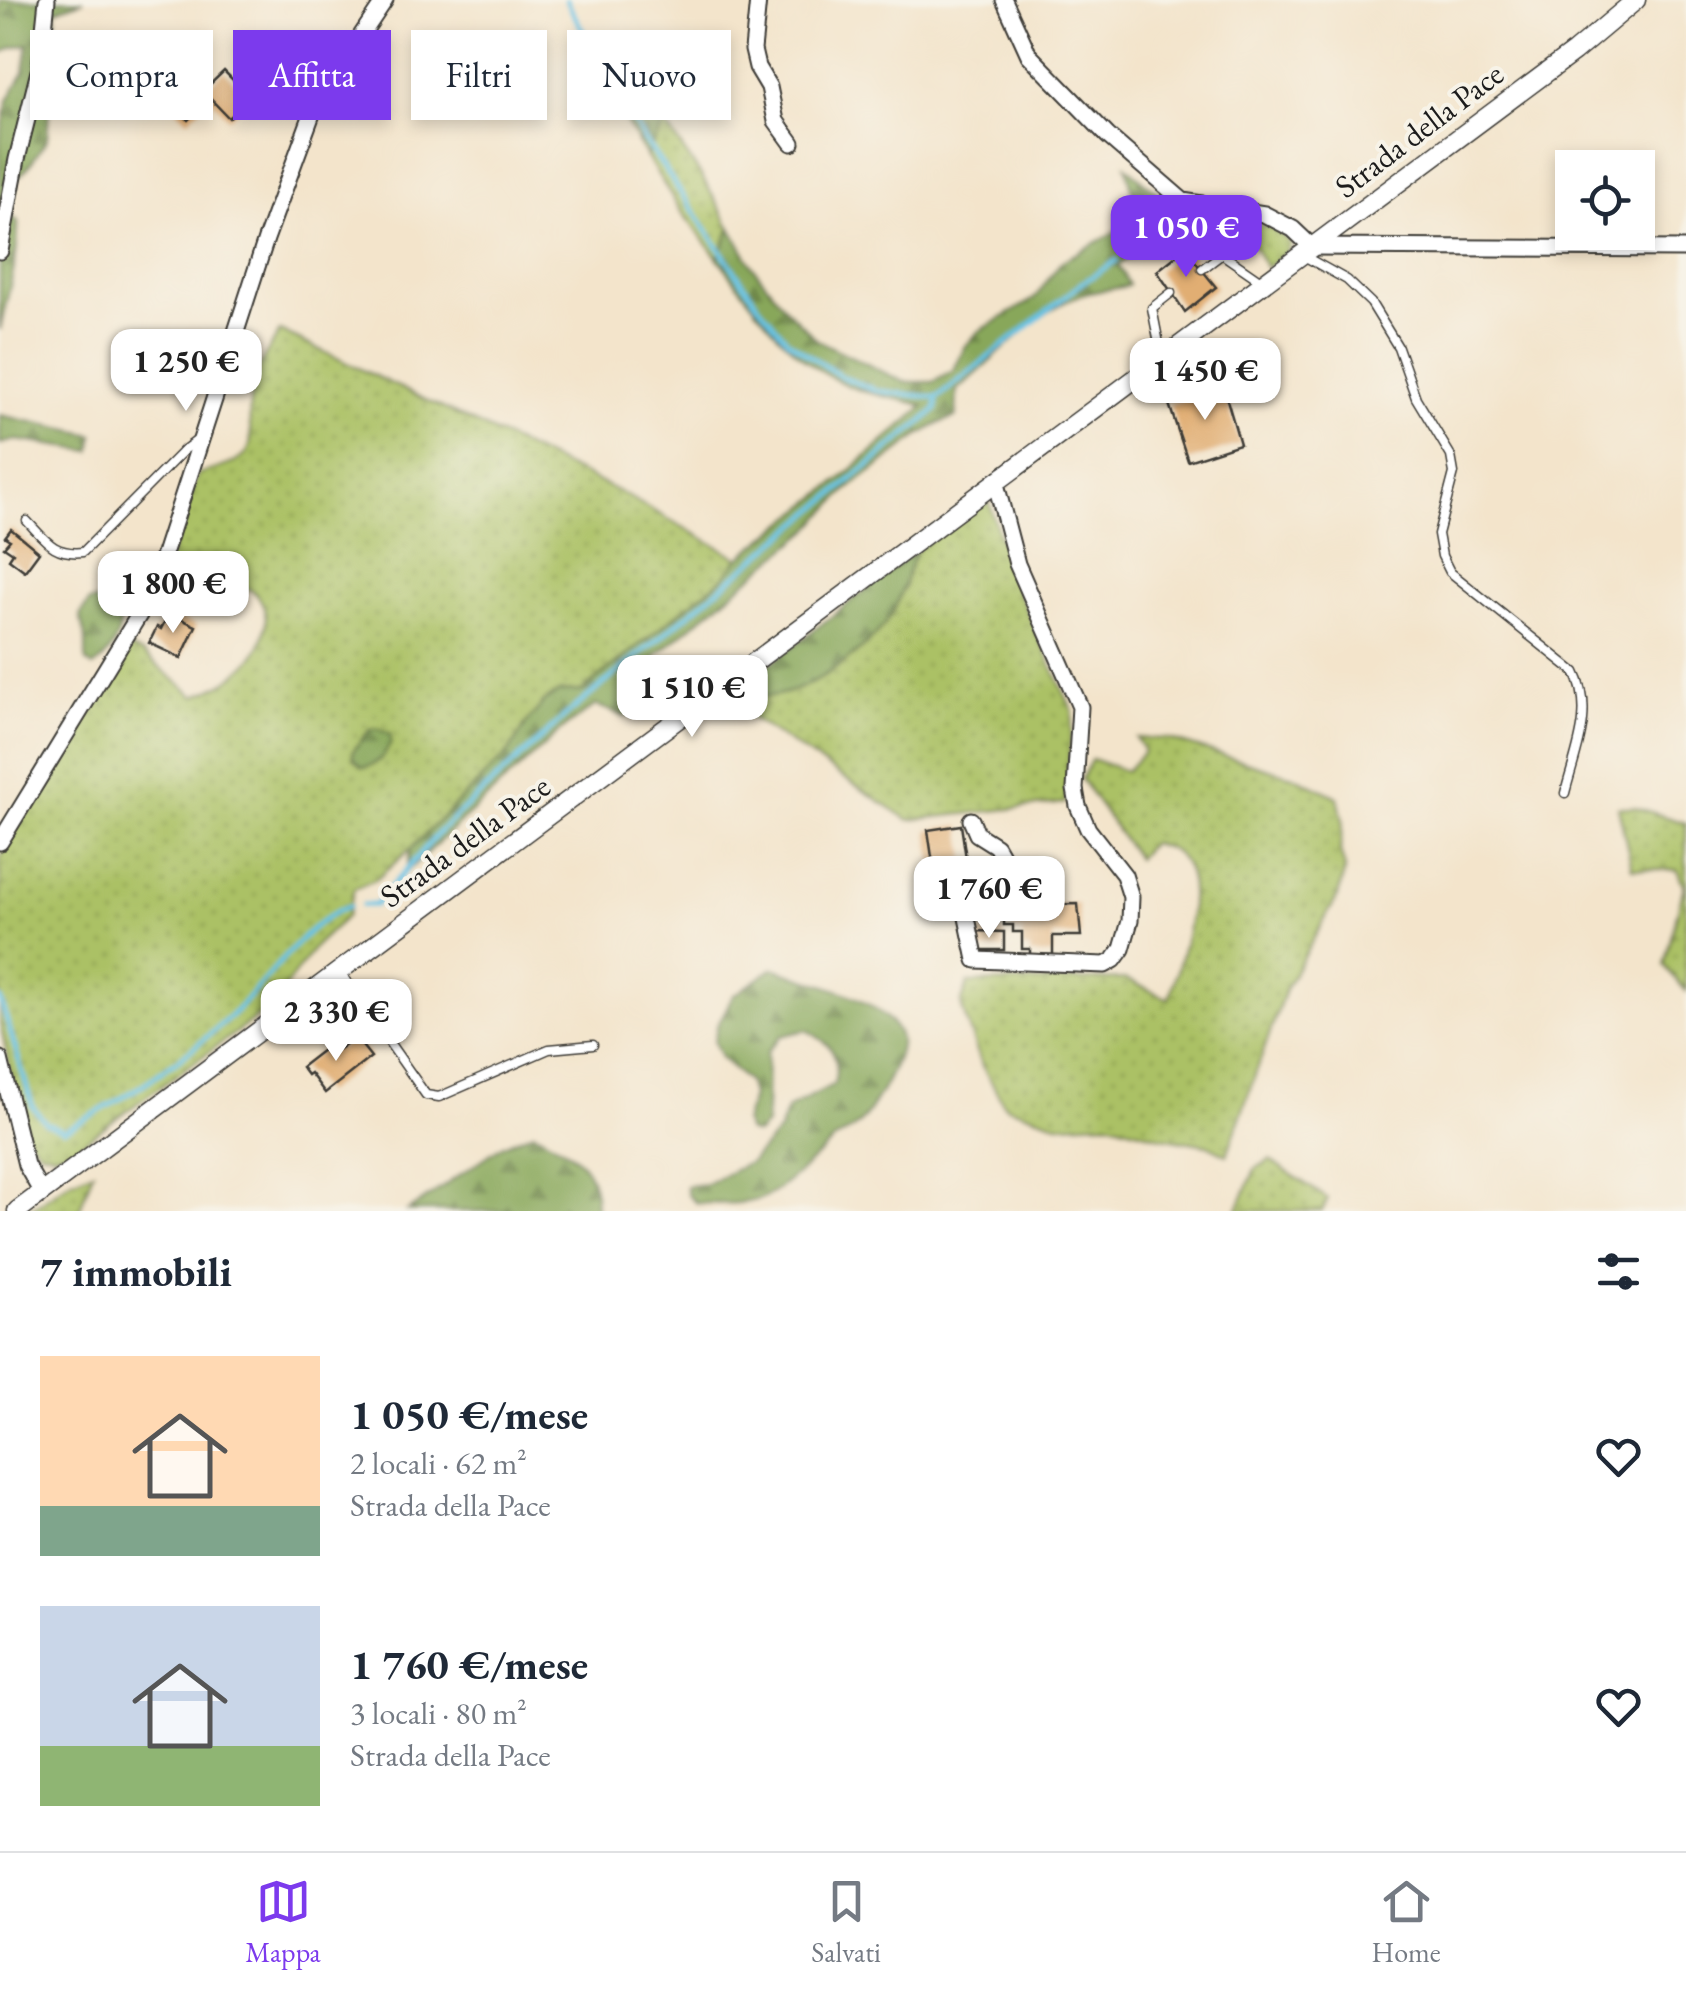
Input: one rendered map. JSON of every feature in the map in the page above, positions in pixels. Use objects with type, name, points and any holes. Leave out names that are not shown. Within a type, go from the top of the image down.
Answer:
[{"type":"street","points":[[0,251],[40,67],[47,0]]},
{"type":"street","points":[[0,842],[142,610],[164,558],[266,240],[316,103],[384,0]]},
{"type":"street","points":[[758,0],[753,50],[769,87],[776,122],[792,143]]},
{"type":"street","points":[[1004,0],[1029,55],[1108,136],[1182,201],[1264,214],[1293,229],[1307,251],[1686,249]]},
{"type":"street","name":"Strada della Pace","points":[[18,1211],[1574,52],[1636,0]]},
{"type":"street","points":[[971,820],[977,834],[996,846],[1007,865],[1004,882],[988,901],[966,914],[976,960],[1105,965],[1114,960],[1126,935],[1131,897],[1124,875],[1088,829],[1078,806],[1080,706],[1017,564],[996,484]]},
{"type":"street","points":[[0,1060],[18,1140],[26,1165],[42,1193]]},
{"type":"lane","points":[[1307,251],[1371,302],[1398,347],[1416,398],[1451,456],[1454,472],[1438,534],[1450,572],[1575,672],[1584,688],[1586,710],[1565,793]]},
{"type":"lane","points":[[1202,270],[1222,254],[1265,283]]},
{"type":"lane","points":[[1162,360],[1152,308],[1171,293]]},
{"type":"lane","points":[[27,521],[64,554],[82,552],[184,450],[203,436]]},
{"type":"lane","points":[[339,971],[426,1096],[438,1098],[550,1049],[593,1044]]},
{"type":"green space","points":[[0,0],[84,0],[56,10],[55,30],[30,30],[30,120],[48,120],[47,139],[7,190],[4,213],[18,221],[18,236],[0,330],[0,138],[8,100],[24,72],[28,44],[0,54]]},
{"type":"green space","points":[[625,120],[665,123],[646,156]]},
{"type":"green space","points":[[665,123],[731,228],[718,258],[681,211],[646,156]]},
{"type":"green space","points":[[1126,166],[1187,218],[1118,265],[1129,285],[1065,302],[1032,323],[957,390],[956,417],[920,435],[847,490],[809,530],[655,656],[652,688],[644,708],[625,717],[596,705],[560,731],[407,871],[410,849],[509,752],[544,702],[559,692],[582,691],[724,577],[739,558],[842,478],[924,406],[857,389],[834,379],[795,351],[762,316],[718,258],[731,228],[753,267],[817,340],[904,382],[933,382],[953,371],[978,332],[1034,299],[1061,262],[1131,223],[1136,208]]},
{"type":"green space","points":[[1244,220],[1277,230],[1291,244],[1287,252],[1266,268],[1242,226]]},
{"type":"green space","points":[[280,331],[616,490],[739,558],[724,577],[582,691],[559,692],[528,721],[510,752],[420,840],[377,879],[354,889],[347,916],[315,946],[270,1008],[75,1148],[54,1154],[40,1151],[26,1136],[0,1023],[0,860],[127,647],[142,653],[195,696],[234,676],[261,643],[265,610],[249,589],[184,588],[163,577],[198,474],[223,467],[247,453],[254,381]]},
{"type":"green space","points":[[0,415],[94,435],[91,451],[16,440],[0,444]]},
{"type":"green space","points":[[988,498],[1012,578],[1073,712],[1065,803],[909,820],[724,700],[786,693],[904,588],[917,550]]},
{"type":"green space","points":[[917,550],[891,615],[872,639],[844,662],[786,693],[724,700]]},
{"type":"green space","points":[[89,602],[113,602],[118,610],[119,628],[113,646],[93,667],[86,662],[80,616]]},
{"type":"green space","points":[[376,728],[390,734],[391,743],[380,760],[362,767],[353,758],[353,751],[369,730]]},
{"type":"green space","points":[[1136,738],[1168,739],[1293,776],[1338,797],[1343,821],[1340,851],[1345,868],[1338,896],[1286,987],[1227,1155],[1207,1145],[1108,1122],[1059,1124],[1005,1106],[981,1064],[961,1005],[968,983],[1125,979],[1169,999],[1191,908],[1191,885],[1185,865],[1172,851],[1150,844],[1137,859],[1081,779],[1092,759],[1126,771],[1144,751]]},
{"type":"green space","points":[[1618,807],[1635,807],[1686,823],[1686,991],[1664,965],[1684,886],[1677,870],[1632,868]]},
{"type":"green space","points":[[774,968],[844,992],[877,1010],[899,1035],[894,1067],[860,1123],[779,1188],[744,1203],[696,1203],[686,1186],[706,1184],[750,1162],[779,1131],[787,1109],[834,1084],[835,1057],[828,1045],[806,1030],[781,1036],[767,1052],[766,1125],[757,1134],[748,1132],[744,1123],[752,1096],[748,1082],[722,1059],[714,1042],[717,1026],[733,996]]},
{"type":"green space","points":[[534,1132],[580,1161],[592,1181],[596,1211],[408,1211],[503,1145]]},
{"type":"green space","points":[[1270,1160],[1328,1199],[1322,1211],[1237,1211],[1255,1169]]},
{"type":"green space","points":[[93,1171],[79,1211],[28,1211],[70,1181]]},
{"type":"building","points":[[224,71],[233,80],[233,114],[229,118],[213,101],[213,81]]},
{"type":"building","points":[[1185,249],[1216,287],[1185,312],[1157,271]]},
{"type":"building","points":[[1223,386],[1240,444],[1188,461],[1169,404],[1188,398],[1186,393]]},
{"type":"building","points":[[11,529],[39,552],[25,571],[9,559],[13,553],[4,547],[10,540],[5,537]]},
{"type":"building","points":[[169,613],[196,626],[181,658],[149,643]]},
{"type":"building","points":[[961,825],[966,858],[933,864],[928,830]]},
{"type":"building","points":[[1078,904],[1081,936],[1053,936],[1053,955],[1030,955],[1030,949],[1022,949],[1022,932],[1013,932],[1013,925],[1004,925],[1004,905]]},
{"type":"building","points":[[975,931],[1004,932],[1004,950],[975,950]]},
{"type":"building","points":[[355,1037],[371,1057],[325,1093],[301,1067],[323,1050],[335,1044],[339,1049]]},
{"type":"waterway","points":[[566,0],[641,135],[757,303],[787,340],[840,376],[879,391],[937,398],[1082,283],[1117,260]]},
{"type":"waterway","points":[[363,905],[375,905],[442,829],[572,710],[936,410],[937,398]]},
{"type":"waterway","points":[[0,998],[33,1107],[46,1123],[64,1130],[132,1091],[197,1045],[236,1011],[303,937],[333,913],[349,906]]}]
